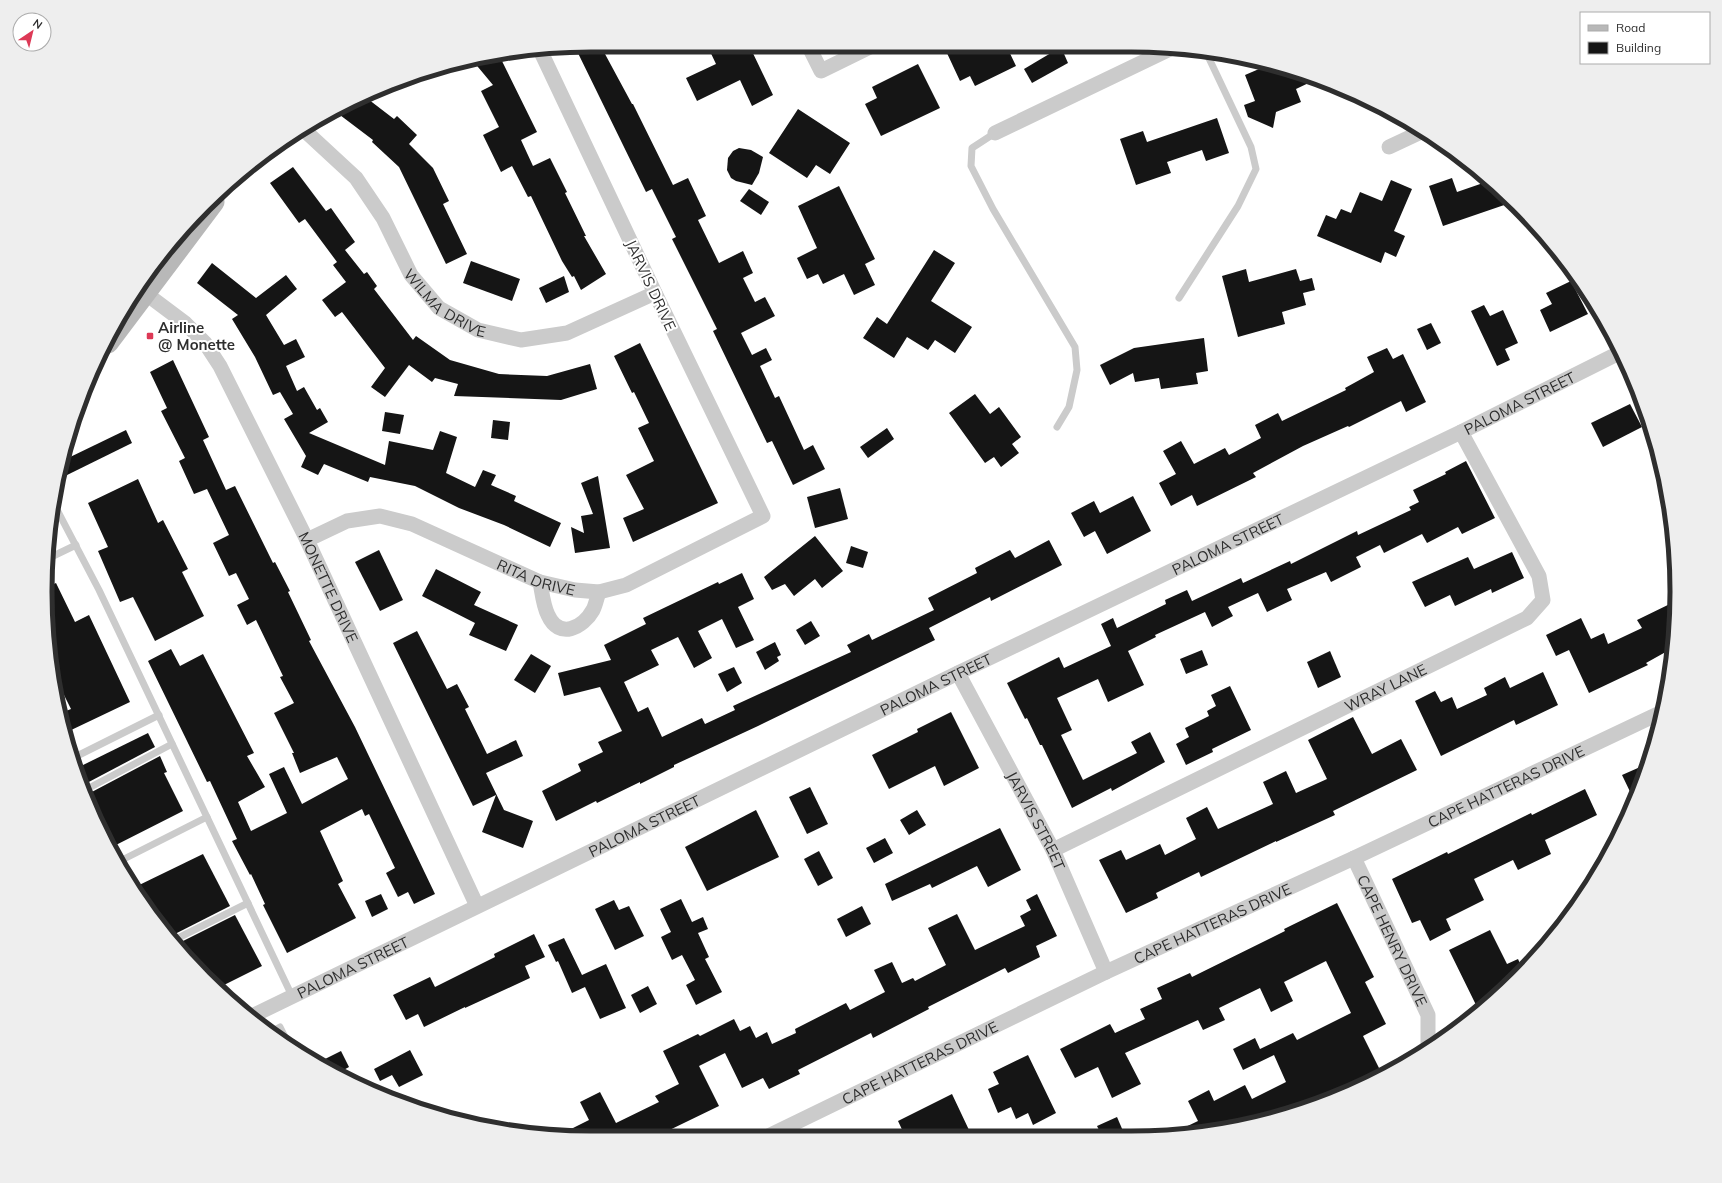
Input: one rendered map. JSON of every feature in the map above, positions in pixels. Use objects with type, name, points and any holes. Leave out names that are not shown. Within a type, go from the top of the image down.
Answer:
[{"type":"main road","points":[[127,318],[198,223]]},
{"type":"street","points":[[812,52],[821,71],[860,52]]},
{"type":"street","points":[[995,133],[1162,53]]},
{"type":"street","name":"JARVIS DRIVE","points":[[542,55],[654,293],[763,516]]},
{"type":"street","name":"WILMA DRIVE","points":[[308,133],[356,178],[383,218],[411,275],[439,308],[478,330],[521,340],[567,333],[654,293]]},
{"type":"street","points":[[1389,147],[1416,134]]},
{"type":"street","name":"MONETTE DRIVE","points":[[145,293],[185,323],[205,343],[220,366],[307,540],[477,906]]},
{"type":"street","name":"PALOMA STREET","points":[[256,1014],[958,673],[1461,432],[1615,355]]},
{"type":"street","name":"WRAY LANE","points":[[1053,850],[1527,618],[1543,600],[1539,576],[1461,432]]},
{"type":"street","name":"RITA DRIVE","points":[[307,540],[347,522],[380,516],[412,524],[540,582],[575,590],[599,592],[626,585],[763,516]]},
{"type":"street","points":[[540,582],[548,615],[557,627],[568,630],[580,625],[593,610],[599,592]]},
{"type":"street","name":"JARVIS STREET","points":[[958,673],[1053,850],[1106,972]]},
{"type":"street","name":"CAPE HATTERAS DRIVE","points":[[778,1131],[1106,972],[1354,858],[1656,715]]},
{"type":"street","name":"CAPE HENRY DRIVE","points":[[1354,858],[1428,1015],[1428,1041]]},
{"type":"lane","points":[[1179,298],[1238,206],[1256,168],[1251,147],[1209,58]]},
{"type":"lane","points":[[995,133],[972,148],[972,166],[993,209],[1075,347],[1077,370],[1069,407],[1057,427]]},
{"type":"lane","points":[[58,512],[99,590],[292,996]]},
{"type":"lane","points":[[53,556],[76,545]]},
{"type":"lane","points":[[78,756],[159,715]]},
{"type":"lane","points":[[89,787],[172,744]]},
{"type":"lane","points":[[123,859],[207,817]]},
{"type":"lane","points":[[178,938],[248,903]]},
{"type":"lane","points":[[276,1029],[280,1027],[284,1034]]},
{"type":"building","points":[[578,52],[609,52],[605,54],[633,104],[673,185],[688,178],[706,216],[698,220],[719,263],[743,251],[753,273],[743,278],[755,302],[765,297],[775,316],[741,333],[752,355],[766,348],[772,360],[760,366],[775,398],[779,396],[804,450],[813,445],[825,469],[793,485],[772,441],[767,443],[713,331],[717,329],[672,239],[676,237],[652,189],[646,192]]},
{"type":"building","points":[[710,52],[752,52],[773,95],[752,106],[740,80],[697,101],[686,78],[716,64]]},
{"type":"building","points":[[946,52],[1009,52],[1016,66],[975,86],[970,76],[960,81]]},
{"type":"building","points":[[1053,52],[1063,52],[1068,63],[1032,83],[1024,69]]},
{"type":"building","points":[[501,60],[537,132],[521,140],[533,166],[550,158],[586,236],[584,236],[606,274],[581,290],[574,276],[572,277],[562,261],[531,196],[528,197],[512,166],[501,172],[483,135],[499,127],[481,91],[493,85],[476,64]]},
{"type":"building","points":[[918,64],[940,108],[881,136],[865,104],[877,98],[872,87]]},
{"type":"building","points":[[1258,67],[1270,70],[1309,83],[1296,89],[1301,102],[1276,112],[1273,128],[1248,117],[1244,105],[1255,101],[1245,75],[1259,69]]},
{"type":"building","points":[[370,100],[394,119],[397,116],[417,135],[409,144],[433,168],[449,201],[443,204],[467,254],[446,264],[399,167],[372,142],[373,140],[340,115]]},
{"type":"building","points":[[798,109],[850,143],[830,174],[816,165],[807,178],[769,153]]},
{"type":"building","points":[[1217,118],[1229,153],[1206,161],[1202,150],[1167,162],[1171,173],[1136,185],[1120,139],[1143,131],[1147,142]]},
{"type":"building","points":[[739,148],[751,150],[763,157],[759,173],[752,185],[736,181],[731,178],[727,170],[728,158],[733,151]]},
{"type":"building","points":[[293,167],[326,211],[331,208],[355,242],[345,250],[364,274],[367,272],[377,286],[374,289],[413,340],[416,336],[450,360],[499,374],[547,376],[590,364],[597,389],[561,400],[454,396],[458,384],[435,378],[432,382],[409,365],[385,397],[371,387],[385,368],[342,312],[335,317],[322,300],[346,282],[333,265],[337,262],[305,219],[299,223],[270,183]]},
{"type":"building","points":[[1452,178],[1457,192],[1483,183],[1506,204],[1443,226],[1429,186]]},
{"type":"building","points":[[1391,180],[1412,189],[1394,231],[1405,236],[1396,257],[1385,252],[1381,263],[1317,236],[1326,215],[1336,219],[1341,209],[1351,213],[1360,192],[1382,201]]},
{"type":"building","points":[[839,186],[875,259],[865,264],[875,285],[854,295],[844,274],[823,284],[818,274],[807,279],[797,258],[817,248],[798,206]]},
{"type":"building","points":[[749,189],[769,202],[761,215],[740,201]]},
{"type":"building","points":[[934,250],[955,263],[931,301],[972,327],[955,353],[935,340],[928,350],[907,337],[894,358],[863,338],[877,317],[887,324]]},
{"type":"building","points":[[471,261],[520,279],[512,301],[463,283]]},
{"type":"building","points":[[212,263],[256,298],[286,275],[297,289],[266,315],[284,345],[296,339],[305,357],[286,366],[297,391],[304,387],[317,410],[320,408],[328,422],[309,433],[385,465],[389,441],[433,450],[440,431],[457,437],[446,473],[475,487],[483,470],[496,475],[491,485],[516,496],[514,501],[561,523],[550,547],[504,525],[459,508],[415,486],[370,477],[368,482],[324,464],[318,475],[301,467],[306,456],[284,419],[293,414],[280,392],[273,395],[255,357],[232,319],[238,315],[197,283]]},
{"type":"building","points":[[1246,269],[1249,282],[1296,269],[1300,281],[1312,278],[1315,290],[1303,293],[1306,305],[1282,312],[1285,324],[1238,337],[1222,276]]},
{"type":"building","points":[[564,276],[569,292],[546,303],[539,288]]},
{"type":"building","points":[[1571,281],[1588,314],[1550,332],[1540,310],[1552,304],[1546,293]]},
{"type":"building","points":[[1484,305],[1490,316],[1503,310],[1518,343],[1505,349],[1510,360],[1497,366],[1471,311]]},
{"type":"building","points":[[1431,323],[1441,343],[1427,350],[1417,329]]},
{"type":"building","points":[[1204,338],[1208,371],[1196,373],[1198,384],[1161,389],[1159,378],[1135,382],[1133,373],[1110,385],[1100,365],[1134,348]]},
{"type":"building","points":[[640,343],[718,503],[633,542],[623,518],[644,509],[626,475],[654,461],[638,428],[649,423],[614,356]]},
{"type":"building","points":[[1387,348],[1393,359],[1403,354],[1426,402],[1406,412],[1401,401],[1349,427],[1348,426],[1303,446],[1253,473],[1256,477],[1197,506],[1192,495],[1171,506],[1159,483],[1176,474],[1163,451],[1181,441],[1194,464],[1225,448],[1229,455],[1261,438],[1255,425],[1278,413],[1282,421],[1346,390],[1345,388],[1374,372],[1367,357]]},
{"type":"building","points":[[173,360],[209,437],[203,440],[226,490],[235,486],[273,563],[275,562],[290,591],[288,592],[311,640],[309,641],[355,727],[435,894],[414,904],[408,892],[398,897],[386,873],[395,868],[369,814],[365,816],[362,809],[320,831],[343,881],[338,884],[356,918],[287,953],[263,905],[265,904],[251,874],[250,875],[232,841],[237,839],[210,781],[207,782],[148,661],[171,649],[180,666],[203,654],[254,753],[247,756],[265,787],[238,802],[251,831],[287,813],[269,774],[284,767],[302,804],[348,779],[337,757],[300,773],[292,753],[294,753],[274,713],[294,703],[280,677],[283,676],[256,620],[247,625],[237,605],[249,599],[236,573],[229,576],[213,543],[229,535],[207,489],[194,494],[179,461],[185,458],[161,411],[167,408],[150,372]]},
{"type":"building","points":[[975,394],[990,414],[999,407],[1021,437],[1012,444],[1019,453],[1001,467],[994,457],[985,463],[949,413]]},
{"type":"building","points":[[1630,404],[1642,427],[1603,447],[1591,423]]},
{"type":"building","points":[[385,412],[404,415],[400,434],[382,431]]},
{"type":"building","points":[[493,420],[510,422],[508,440],[491,438]]},
{"type":"building","points":[[887,428],[894,439],[868,458],[860,447]]},
{"type":"building","points":[[126,430],[132,443],[64,476],[69,458]]},
{"type":"building","points":[[1466,461],[1495,518],[1462,534],[1458,527],[1427,543],[1422,534],[1384,553],[1380,545],[1356,557],[1361,567],[1331,582],[1326,572],[1287,589],[1292,600],[1267,612],[1258,593],[1228,607],[1233,616],[1212,627],[1205,612],[1155,635],[1156,637],[1128,651],[1144,685],[1108,702],[1098,679],[1057,698],[1072,730],[1061,735],[1083,780],[1137,753],[1131,742],[1150,732],[1165,762],[1112,791],[1111,788],[1072,808],[1042,745],[1040,745],[1027,718],[1025,719],[1007,683],[1059,657],[1064,668],[1111,646],[1101,624],[1113,618],[1117,628],[1166,604],[1165,600],[1187,590],[1192,601],[1241,578],[1243,583],[1290,561],[1291,564],[1357,531],[1358,535],[1411,510],[1409,507],[1419,502],[1413,490],[1446,474],[1445,472]]},
{"type":"building","points":[[598,476],[610,548],[575,553],[571,527],[584,533],[581,516],[593,514],[581,483]]},
{"type":"building","points":[[138,479],[158,523],[163,520],[188,569],[182,572],[204,616],[155,641],[133,597],[120,602],[98,551],[108,547],[88,503]]},
{"type":"building","points":[[840,488],[848,519],[815,528],[807,497]]},
{"type":"building","points":[[1133,496],[1151,531],[1107,554],[1095,531],[1084,537],[1071,513],[1094,501],[1100,513]]},
{"type":"building","points":[[815,536],[843,571],[822,588],[815,579],[794,596],[785,584],[772,590],[764,577]]},
{"type":"building","points":[[1049,540],[1062,565],[991,601],[990,597],[929,628],[935,640],[674,765],[674,767],[640,784],[640,782],[597,803],[596,801],[556,821],[542,791],[581,771],[578,764],[603,752],[598,742],[622,731],[600,687],[564,696],[558,673],[611,660],[604,645],[646,624],[643,618],[718,582],[719,584],[742,573],[754,599],[738,607],[754,640],[736,648],[722,619],[698,631],[712,658],[694,668],[678,637],[651,650],[659,665],[624,682],[638,712],[648,707],[662,737],[702,718],[705,724],[735,710],[733,706],[851,652],[847,645],[869,634],[872,640],[934,610],[928,598],[977,573],[975,568],[1010,550],[1015,558]]},
{"type":"building","points":[[851,546],[868,552],[863,568],[846,563]]},
{"type":"building","points":[[379,550],[403,600],[380,611],[355,562]]},
{"type":"building","points":[[1512,552],[1524,578],[1492,593],[1491,589],[1455,606],[1450,595],[1425,607],[1412,582],[1468,557],[1474,569]]},
{"type":"building","points":[[436,569],[481,592],[474,605],[518,625],[506,651],[469,635],[475,623],[422,596]]},
{"type":"building","points":[[56,583],[75,622],[89,615],[130,702],[70,731],[65,711],[71,709],[61,689],[57,662],[53,627],[52,585]]},
{"type":"building","points":[[1670,604],[1666,652],[1646,663],[1648,665],[1589,693],[1569,650],[1556,656],[1546,635],[1581,618],[1591,639],[1604,633],[1608,644],[1642,628],[1637,620]]},
{"type":"building","points":[[811,621],[820,636],[805,645],[796,630]]},
{"type":"building","points":[[417,631],[447,689],[457,684],[469,707],[465,709],[487,754],[516,740],[523,756],[486,773],[504,810],[533,821],[523,848],[482,832],[496,795],[473,806],[393,643]]},
{"type":"building","points":[[775,642],[781,655],[777,657],[779,661],[765,670],[756,652]]},
{"type":"building","points":[[1202,650],[1208,665],[1186,674],[1180,659]]},
{"type":"building","points":[[1330,651],[1341,677],[1318,688],[1307,662]]},
{"type":"building","points":[[531,654],[551,666],[535,693],[514,680]]},
{"type":"building","points":[[734,667],[742,683],[727,692],[718,674]]},
{"type":"building","points":[[1543,672],[1558,705],[1516,725],[1514,720],[1441,756],[1415,701],[1435,691],[1441,702],[1452,697],[1457,709],[1487,695],[1484,688],[1505,677],[1510,688]]},
{"type":"building","points":[[1230,686],[1251,730],[1212,749],[1213,752],[1186,765],[1176,744],[1189,737],[1185,728],[1209,716],[1207,711],[1216,706],[1211,695]]},
{"type":"building","points":[[951,712],[979,768],[944,786],[935,766],[889,789],[872,755],[918,732],[917,729]]},
{"type":"building","points":[[1353,717],[1372,754],[1401,739],[1417,770],[1333,811],[1335,815],[1201,877],[1199,872],[1156,893],[1158,898],[1126,913],[1099,860],[1121,850],[1126,860],[1160,844],[1165,855],[1196,839],[1186,818],[1207,807],[1218,829],[1273,804],[1263,782],[1286,771],[1296,793],[1327,779],[1308,740]]},
{"type":"building","points":[[148,733],[155,747],[87,783],[81,766]]},
{"type":"building","points":[[160,756],[167,772],[164,773],[183,811],[116,845],[91,792]]},
{"type":"building","points":[[1640,767],[1631,793],[1622,775]]},
{"type":"building","points":[[810,787],[828,824],[807,834],[789,797]]},
{"type":"building","points":[[1585,789],[1597,815],[1545,840],[1551,854],[1518,870],[1513,860],[1474,879],[1484,900],[1446,919],[1451,930],[1430,941],[1420,920],[1412,923],[1392,879],[1447,852],[1448,854],[1531,813],[1532,815]]},
{"type":"building","points":[[756,810],[779,857],[707,891],[685,847]]},
{"type":"building","points":[[917,810],[926,825],[909,835],[900,820]]},
{"type":"building","points":[[1000,828],[1021,870],[988,887],[977,866],[932,888],[930,884],[892,901],[885,884]]},
{"type":"building","points":[[885,838],[893,853],[874,863],[866,848]]},
{"type":"building","points":[[819,851],[833,878],[818,886],[804,859]]},
{"type":"building","points":[[203,854],[230,906],[175,934],[163,920],[139,885]]},
{"type":"building","points":[[381,894],[388,909],[372,917],[365,901]]},
{"type":"building","points":[[1037,894],[1057,936],[1036,946],[1040,957],[1008,973],[1005,968],[928,1007],[929,1009],[873,1038],[871,1033],[798,1070],[800,1074],[769,1089],[763,1078],[742,1088],[725,1053],[699,1066],[719,1106],[667,1131],[568,1130],[589,1120],[580,1102],[600,1092],[616,1123],[659,1102],[655,1096],[679,1084],[663,1051],[698,1034],[700,1036],[734,1019],[740,1031],[750,1026],[756,1038],[767,1032],[772,1044],[796,1033],[795,1029],[846,1003],[850,1010],[885,992],[874,970],[892,962],[902,983],[913,978],[915,981],[946,965],[928,928],[957,914],[975,950],[1025,926],[1020,916],[1031,910],[1026,900]]},
{"type":"building","points":[[681,899],[692,922],[703,917],[708,929],[698,933],[709,957],[705,959],[722,992],[696,1005],[686,985],[695,980],[682,955],[672,960],[661,937],[671,932],[660,909]]},
{"type":"building","points":[[614,900],[619,910],[629,906],[644,936],[615,950],[595,909]]},
{"type":"building","points":[[1337,903],[1374,977],[1365,982],[1386,1024],[1363,1036],[1380,1069],[1337,1090],[1270,1113],[1236,1121],[1183,1128],[1198,1121],[1188,1101],[1209,1090],[1214,1101],[1245,1085],[1252,1099],[1286,1082],[1274,1055],[1243,1070],[1233,1049],[1255,1038],[1260,1049],[1293,1033],[1297,1040],[1351,1013],[1326,961],[1284,982],[1293,1001],[1271,1012],[1260,988],[1219,1008],[1225,1020],[1203,1030],[1198,1020],[1125,1053],[1141,1084],[1112,1098],[1098,1067],[1075,1078],[1060,1049],[1110,1024],[1115,1033],[1145,1019],[1140,1009],[1162,999],[1157,988],[1190,973],[1192,977],[1285,931],[1284,929]]},
{"type":"building","points":[[862,906],[871,924],[846,937],[837,919]]},
{"type":"building","points":[[235,915],[262,966],[223,985],[182,942]]},
{"type":"building","points":[[1490,930],[1507,964],[1518,959],[1520,964],[1476,1005],[1449,950]]},
{"type":"building","points":[[534,934],[545,957],[525,966],[530,978],[424,1027],[418,1014],[406,1020],[393,995],[430,977],[435,987],[495,957],[494,954]]},
{"type":"building","points":[[564,938],[582,975],[606,964],[626,1008],[600,1019],[585,987],[572,993],[558,961],[556,962],[548,945]]},
{"type":"building","points":[[648,986],[657,1004],[640,1013],[631,995]]},
{"type":"building","points":[[410,1050],[423,1075],[399,1087],[392,1075],[380,1081],[374,1069]]},
{"type":"building","points":[[341,1051],[349,1067],[343,1070],[323,1060]]},
{"type":"building","points":[[1028,1055],[1056,1113],[1033,1125],[1028,1113],[1016,1119],[1011,1107],[998,1113],[988,1089],[999,1084],[993,1072]]},
{"type":"building","points":[[952,1094],[969,1130],[903,1131],[898,1121]]},
{"type":"building","points":[[1117,1117],[1123,1131],[1100,1131],[1097,1126]]},
{"type":"place","name":"Airline @ Monette","points":[[150,336]]}]
